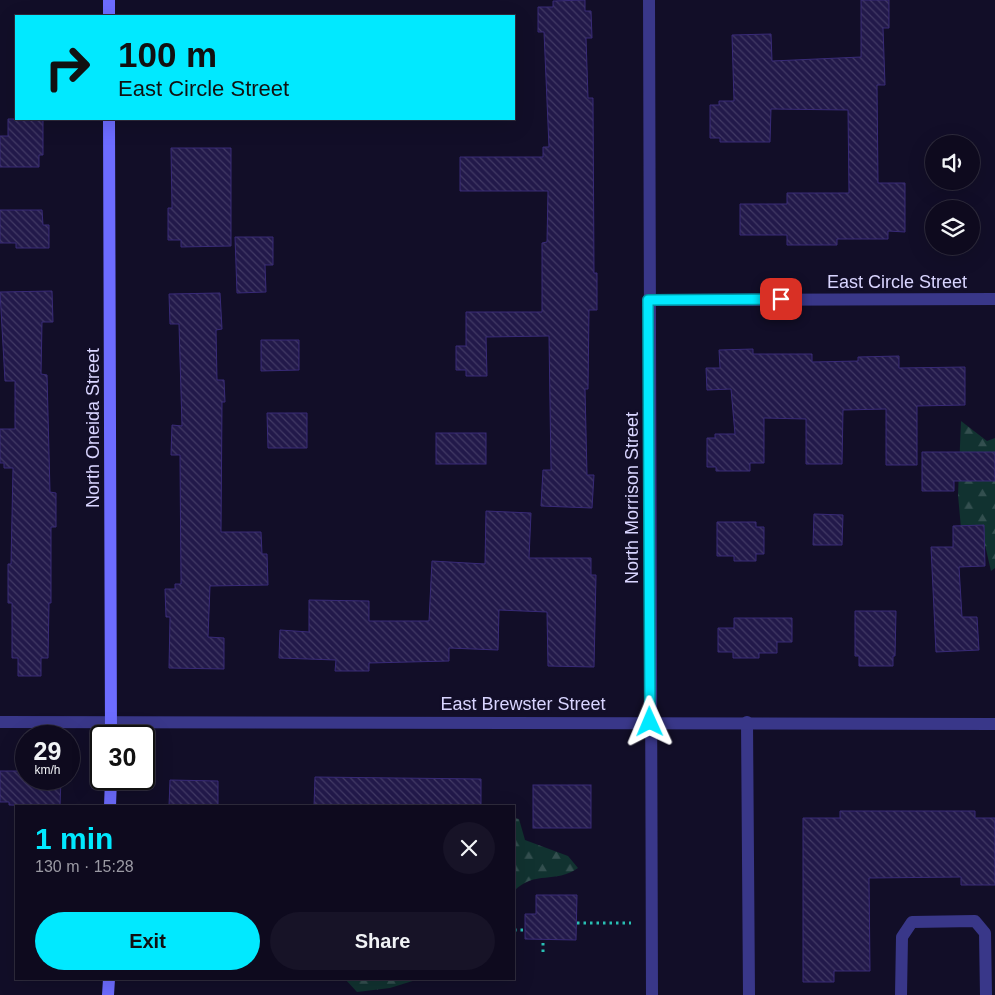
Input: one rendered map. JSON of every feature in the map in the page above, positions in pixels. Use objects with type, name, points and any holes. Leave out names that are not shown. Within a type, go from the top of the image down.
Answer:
[{"type":"main road","points":[[109,0],[109,15]]},
{"type":"main road","name":"North Oneida Street","points":[[109,120],[111,725]]},
{"type":"main road","points":[[110,805],[111,790]]},
{"type":"main road","points":[[108,980],[108,995]]},
{"type":"street","name":"North Morrison Street","points":[[649,0],[648,300],[652,995]]},
{"type":"street","name":"East Circle Street","points":[[648,300],[995,299]]},
{"type":"street","name":"East Brewster Street","points":[[0,722],[747,722],[995,724]]},
{"type":"street","points":[[747,722],[749,995]]},
{"type":"street","points":[[901,995],[902,937],[912,922],[975,921],[985,933],[986,995]]},
{"type":"path","points":[[576,923],[652,924]]},
{"type":"path","points":[[515,930],[525,930]]},
{"type":"path","points":[[543,939],[543,952]]},
{"type":"green space","points":[[961,421],[987,441],[995,438],[995,568],[991,571],[985,545],[961,528],[958,495]]},
{"type":"green space","points":[[515,818],[519,819],[525,840],[568,856],[578,868],[570,873],[537,879],[515,890]]},
{"type":"green space","points":[[346,980],[416,980],[390,988],[357,992]]},
{"type":"building","points":[[585,0],[585,11],[591,11],[592,38],[586,38],[588,98],[593,98],[594,273],[597,273],[597,310],[589,310],[588,389],[585,389],[587,475],[594,475],[592,508],[541,506],[543,470],[551,470],[549,336],[486,337],[487,376],[466,376],[466,370],[456,370],[456,346],[466,346],[466,312],[542,312],[542,243],[547,242],[548,191],[460,191],[460,157],[543,157],[543,147],[549,147],[544,32],[538,32],[538,7],[553,7],[553,1]]},
{"type":"building","points":[[861,0],[889,0],[889,28],[883,28],[885,85],[877,85],[878,183],[905,183],[905,232],[888,231],[888,239],[837,239],[837,245],[787,245],[787,235],[740,235],[740,204],[787,204],[787,193],[849,193],[848,110],[771,109],[770,142],[720,142],[720,138],[710,138],[710,105],[719,105],[719,101],[734,101],[732,35],[771,34],[772,61],[861,57]]},
{"type":"building","points":[[8,119],[43,120],[43,155],[39,155],[39,167],[0,167],[0,136],[8,136]]},
{"type":"building","points":[[171,148],[231,148],[231,246],[181,247],[181,240],[168,240],[168,208],[172,208]]},
{"type":"building","points":[[0,210],[42,210],[43,225],[49,225],[49,248],[16,248],[16,243],[0,243]]},
{"type":"building","points":[[235,237],[273,237],[273,265],[265,265],[266,292],[237,293]]},
{"type":"building","points":[[52,291],[53,322],[42,322],[41,374],[47,375],[50,492],[56,493],[56,527],[51,527],[51,603],[49,603],[48,658],[41,658],[41,676],[18,676],[18,658],[12,658],[12,603],[8,603],[8,564],[11,564],[13,468],[4,468],[4,463],[0,463],[0,429],[15,429],[15,381],[5,381],[0,292]]},
{"type":"building","points":[[220,293],[222,329],[216,330],[217,380],[224,380],[225,402],[222,402],[221,532],[261,532],[262,554],[267,554],[268,585],[210,586],[208,637],[224,638],[224,669],[169,668],[170,617],[166,617],[165,589],[175,589],[175,584],[181,584],[180,455],[171,455],[172,425],[182,426],[179,324],[170,324],[169,294]]},
{"type":"building","points":[[261,340],[299,340],[299,370],[261,371]]},
{"type":"building","points":[[753,349],[753,354],[812,354],[812,362],[858,361],[858,357],[899,356],[899,368],[965,367],[965,405],[917,406],[917,465],[886,465],[886,409],[843,410],[842,464],[806,464],[806,419],[764,418],[764,463],[750,463],[750,471],[716,471],[716,467],[707,467],[707,438],[715,438],[715,434],[735,434],[731,389],[707,390],[706,368],[720,368],[719,350]]},
{"type":"building","points":[[267,413],[307,413],[307,448],[268,448]]},
{"type":"building","points":[[436,433],[486,433],[486,464],[436,464]]},
{"type":"building","points":[[922,452],[995,452],[995,481],[954,481],[954,491],[922,491]]},
{"type":"building","points":[[486,511],[531,513],[529,558],[591,558],[591,575],[596,575],[594,667],[548,666],[547,612],[499,610],[498,650],[449,648],[449,661],[369,663],[369,671],[335,671],[336,660],[279,658],[280,630],[309,632],[309,600],[369,601],[369,621],[429,621],[432,561],[485,564]]},
{"type":"building","points":[[814,514],[843,515],[842,545],[813,545]]},
{"type":"building","points":[[717,522],[756,522],[756,527],[764,527],[764,554],[756,554],[756,561],[734,561],[734,556],[717,556]]},
{"type":"building","points":[[984,525],[985,566],[959,567],[962,617],[977,617],[979,650],[936,652],[931,547],[953,547],[953,526]]},
{"type":"building","points":[[855,611],[896,611],[893,666],[859,666],[859,656],[855,656]]},
{"type":"building","points":[[734,618],[792,618],[792,642],[777,642],[777,653],[759,653],[759,658],[733,658],[733,652],[718,652],[718,628],[734,628]]},
{"type":"building","points":[[0,771],[15,771],[15,790],[61,790],[60,805],[9,805],[9,802],[0,802]]},
{"type":"building","points":[[315,777],[481,779],[481,805],[314,805]]},
{"type":"building","points":[[170,780],[218,781],[218,805],[169,805]]},
{"type":"building","points":[[533,785],[591,785],[591,828],[533,828]]},
{"type":"building","points":[[840,811],[975,811],[975,818],[995,818],[995,885],[961,885],[961,877],[869,878],[870,971],[834,971],[834,982],[803,982],[803,818],[840,818]]},
{"type":"building","points":[[536,895],[577,895],[576,940],[525,939],[525,914],[536,914]]},
{"type":"route","points":[[650,722],[648,300],[781,299]]}]
